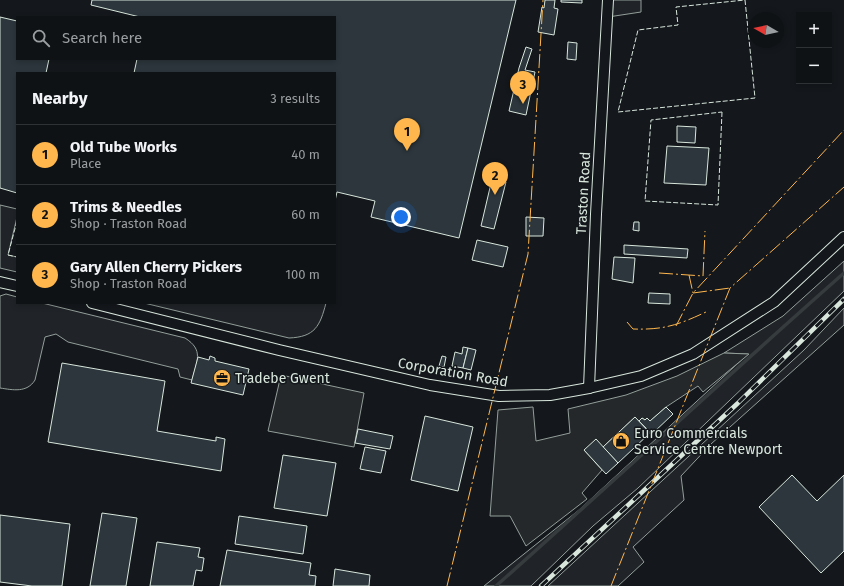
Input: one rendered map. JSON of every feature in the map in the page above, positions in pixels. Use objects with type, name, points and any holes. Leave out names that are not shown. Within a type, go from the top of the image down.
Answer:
[{"type":"street","name":"Traston Road","points":[[589,388],[596,214],[608,0]]},
{"type":"street","name":"Corporation Road","points":[[96,304],[279,350],[430,385],[499,396],[550,395],[641,376],[693,354],[774,302],[844,237]]},
{"type":"street","points":[[0,282],[16,286]]},
{"type":"shaded area","points":[[608,0],[641,0],[641,12],[608,17]]},
{"type":"shaded area","points":[[0,205],[16,209],[16,221],[8,255],[16,257],[16,272],[0,268]]},
{"type":"shaded area","points":[[844,261],[844,291],[638,488],[593,526],[531,586],[484,586],[579,510],[748,354],[724,353],[783,316]]},
{"type":"shaded area","points":[[6,294],[16,297],[16,304],[46,304],[185,338],[195,347],[198,356],[192,380],[180,377],[178,369],[68,342],[56,334],[45,337],[35,380],[32,384],[19,390],[0,388],[0,296]]},
{"type":"shaded area","points":[[148,304],[326,304],[319,324],[311,333],[289,338]]},
{"type":"shaded area","points":[[844,308],[844,325],[711,444],[681,476],[684,500],[633,547],[644,562],[618,586],[548,586],[804,350]]},
{"type":"shaded area","points":[[724,353],[749,354],[703,392],[698,386],[666,407],[650,421],[647,418],[645,420],[642,418],[639,421],[635,417],[603,447],[584,450],[602,470],[582,493],[587,499],[526,546],[510,516],[490,516],[498,410],[533,407],[536,441],[570,433],[568,409],[626,395],[677,376]]},
{"type":"shaded area","points":[[281,375],[364,393],[354,447],[268,431]]},
{"type":"building","points":[[92,0],[516,0],[459,238],[371,217],[375,201],[337,192],[336,196],[336,72],[134,72],[137,60],[336,60],[336,16],[136,16],[91,5]]},
{"type":"building","points":[[545,0],[555,0],[554,8],[558,9],[554,35],[538,32],[542,7],[544,8]]},
{"type":"building","points":[[561,0],[582,0],[582,3],[561,2]]},
{"type":"building","points":[[0,17],[16,21],[16,60],[49,60],[46,72],[16,72],[16,193],[0,188]]},
{"type":"building","points":[[568,42],[577,43],[576,60],[567,59]]},
{"type":"building","points":[[526,47],[532,49],[525,70],[535,72],[526,115],[509,111],[519,68]]},
{"type":"building","points":[[677,126],[696,127],[695,143],[677,142]]},
{"type":"building","points":[[667,146],[709,148],[706,185],[664,183]]},
{"type":"building","points":[[492,179],[506,182],[494,229],[481,226]]},
{"type":"building","points":[[526,217],[544,218],[543,236],[526,236]]},
{"type":"building","points":[[634,222],[639,222],[639,231],[633,230]]},
{"type":"building","points":[[477,240],[508,247],[503,267],[472,260]]},
{"type":"building","points":[[624,245],[688,249],[687,258],[624,254]]},
{"type":"building","points":[[614,257],[635,258],[633,283],[612,279]]},
{"type":"building","points":[[649,293],[670,294],[670,304],[648,303]]},
{"type":"building","points":[[463,347],[468,348],[463,368],[452,366],[455,352],[462,354]]},
{"type":"building","points":[[468,348],[476,350],[471,370],[463,368]]},
{"type":"building","points":[[210,356],[215,358],[215,361],[249,369],[243,395],[191,383],[198,357],[209,360]]},
{"type":"building","points":[[442,356],[446,357],[444,367],[439,366]]},
{"type":"building","points":[[62,363],[165,381],[157,431],[216,441],[216,437],[225,439],[221,471],[48,442]]},
{"type":"building","points":[[666,407],[673,414],[652,434],[639,421],[642,418],[645,420],[647,418],[650,421]]},
{"type":"building","points":[[425,416],[473,427],[458,491],[411,480]]},
{"type":"building","points":[[635,417],[650,433],[618,463],[603,447]]},
{"type":"building","points":[[358,429],[393,436],[390,449],[355,443]]},
{"type":"building","points":[[596,439],[618,463],[606,474],[584,450]]},
{"type":"building","points":[[365,447],[386,451],[381,473],[360,469]]},
{"type":"building","points":[[283,455],[336,463],[327,516],[274,508]]},
{"type":"building","points":[[792,475],[817,501],[844,475],[844,551],[821,573],[759,507]]},
{"type":"building","points":[[102,513],[137,518],[126,586],[90,586]]},
{"type":"building","points":[[0,515],[70,524],[62,586],[32,586],[0,582]]},
{"type":"building","points":[[239,516],[307,526],[303,554],[235,544]]},
{"type":"building","points":[[157,542],[200,548],[198,557],[204,558],[202,571],[196,570],[193,586],[150,586]]},
{"type":"building","points":[[227,550],[311,563],[309,575],[316,576],[315,586],[220,586]]},
{"type":"building","points":[[335,569],[370,575],[369,586],[333,586]]},
{"type":"waterway","points":[[496,586],[844,273]]},
{"type":"railway","points":[[541,586],[738,403],[844,299]]},
{"type":"fence","points":[[745,0],[755,98],[618,112],[638,30],[678,25],[676,7],[745,0]]},
{"type":"fence","points":[[722,112],[718,205],[645,201],[651,120],[722,112]]},
{"type":"fence","points":[[16,225],[8,255],[16,257]]},
{"type":"power","points":[[447,586],[528,254],[543,0]]},
{"type":"power","points":[[676,326],[693,293],[844,130]]},
{"type":"power","points":[[611,586],[730,288],[844,187]]},
{"type":"power","points":[[659,273],[703,276],[705,231]]},
{"type":"power","points":[[689,275],[693,293]]},
{"type":"power","points":[[693,293],[730,288]]},
{"type":"power","points":[[627,322],[633,329],[654,329],[671,326],[706,312]]},
{"type":"place","name":"Gary Allen Cherry Pickers","points":[[523,104]]},
{"type":"place","name":"Old Tube Works","points":[[407,151]]},
{"type":"place","name":"Trims & Needles","points":[[495,195]]},
{"type":"place","name":"Tradebe Gwent","points":[[222,378]]},
{"type":"place","name":"Euro Commercials Service Centre Newport","points":[[621,441]]}]
